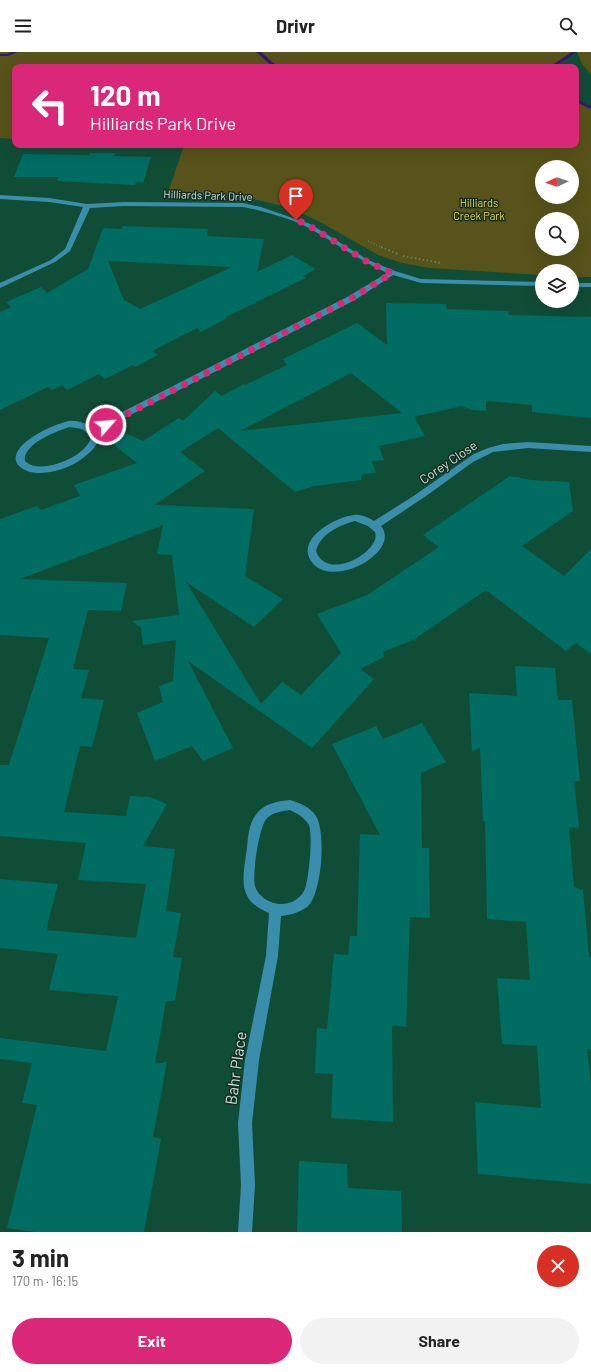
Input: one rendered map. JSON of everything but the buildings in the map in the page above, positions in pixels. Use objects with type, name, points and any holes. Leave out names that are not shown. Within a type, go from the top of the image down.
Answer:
[{"type":"street","name":"Hilliards Park Drive","points":[[0,197],[49,200],[88,206],[159,204],[243,205],[259,208],[308,225],[366,261],[392,273],[421,281],[535,284]]},
{"type":"street","points":[[0,286],[53,261],[68,250],[88,206]]},
{"type":"street","points":[[93,431],[345,301],[392,273]]},
{"type":"street","points":[[579,285],[591,285]]},
{"type":"street","points":[[79,424],[93,431],[95,437],[93,444],[88,450],[55,469],[36,471],[27,468],[22,463],[20,457],[22,450],[28,444],[61,426],[79,424]]},
{"type":"street","name":"Corey Close","points":[[375,525],[407,506],[462,467],[490,450],[517,446],[591,449]]},
{"type":"street","points":[[356,518],[366,520],[375,525],[380,532],[381,540],[377,548],[347,567],[336,569],[325,567],[316,562],[311,554],[311,546],[316,538],[345,520],[356,518]]},
{"type":"street","points":[[290,806],[299,808],[308,814],[313,821],[316,830],[317,839],[310,893],[304,901],[295,907],[286,910],[275,910],[257,901],[250,888],[249,883],[254,829],[264,814],[276,807],[290,806]]},
{"type":"street","name":"Bahr Place","points":[[245,1232],[248,1185],[245,1123],[252,1060],[272,956],[275,910]]},
{"type":"path","points":[[364,239],[402,256],[443,264]]},
{"type":"green space","points":[[0,52],[575,52],[556,64],[12,64],[12,139],[0,138]]},
{"type":"green space","points":[[577,52],[591,52],[591,75],[582,64]]},
{"type":"green space","name":"Hilliards Creek Park","points":[[579,102],[591,108],[591,277],[579,277],[579,264],[535,264],[535,275],[429,268],[402,263],[378,255],[324,224],[291,208],[249,198],[167,195],[183,148],[579,148]]},
{"type":"waterway","points":[[0,55],[8,55],[16,52]]},
{"type":"waterway","points":[[258,52],[272,64]]},
{"type":"waterway","points":[[556,64],[575,52]]},
{"type":"waterway","points":[[579,102],[591,108]]},
{"type":"route","points":[[106,425],[352,298],[392,273],[366,261],[308,225],[296,220]]}]
